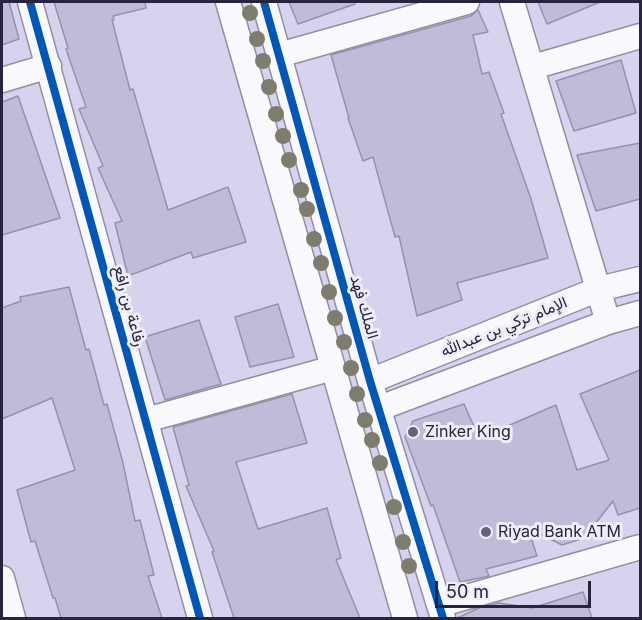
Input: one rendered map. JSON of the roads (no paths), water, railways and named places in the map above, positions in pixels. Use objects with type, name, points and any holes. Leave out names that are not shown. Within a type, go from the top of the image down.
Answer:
[{"type":"street","name":"رفاعة بن رافع","points":[[30,2],[200,618]]},
{"type":"street","points":[[228,2],[405,618]]},
{"type":"street","name":"الملك فهد","points":[[264,2],[370,381],[441,612]]},
{"type":"street","points":[[279,55],[468,2]]},
{"type":"street","points":[[512,2],[608,322]]},
{"type":"street","points":[[533,67],[640,36]]},
{"type":"street","points":[[2,80],[49,66]]},
{"type":"street","name":"الإمام تركي بن عبدالله","points":[[370,381],[599,289],[640,279]]},
{"type":"street","name":"الإمام تركي بن عبدالله","points":[[380,408],[608,322],[640,313]]},
{"type":"street","points":[[146,420],[333,368]]},
{"type":"street","points":[[441,612],[640,547]]},
{"type":"street","points":[[2,578],[13,618]]},
{"type":"place","name":"Zinker King","points":[[413,432]]},
{"type":"place","name":"Riyad Bank ATM","points":[[486,532]]}]
